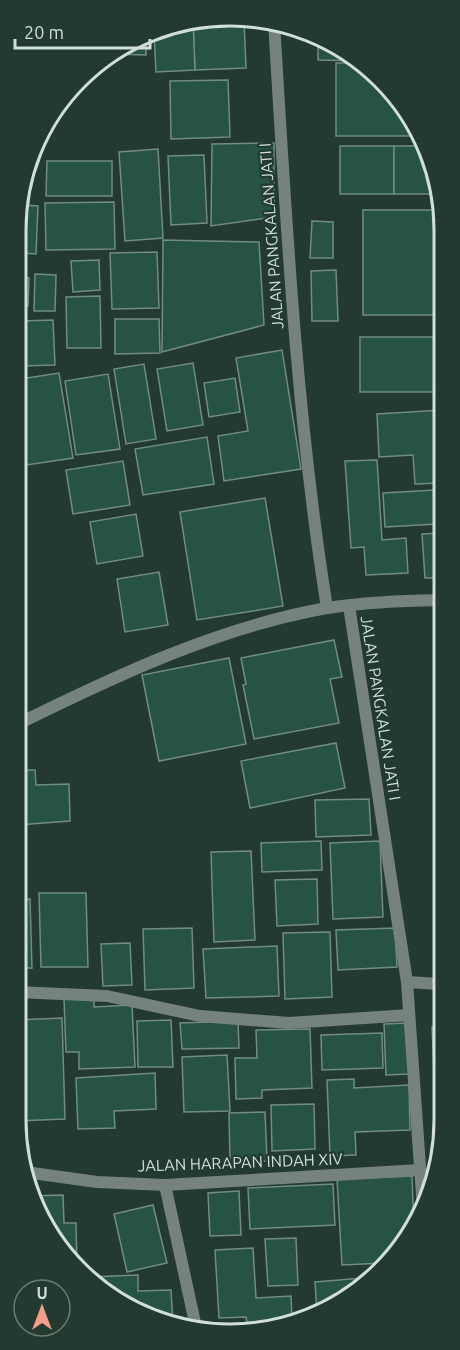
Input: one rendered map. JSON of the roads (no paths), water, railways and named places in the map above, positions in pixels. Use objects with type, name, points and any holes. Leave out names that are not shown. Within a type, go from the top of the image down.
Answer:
[{"type":"street","name":"JALAN PANGKALAN JATI I","points":[[274,30],[290,293],[318,556],[327,608],[349,606],[407,982],[422,1191]]},
{"type":"street","points":[[349,606],[381,602],[434,600]]},
{"type":"street","points":[[26,720],[155,661],[248,628],[327,608]]},
{"type":"street","points":[[407,982],[434,984]]},
{"type":"street","points":[[26,992],[107,996],[200,1016],[289,1023],[409,1015]]},
{"type":"street","name":"JALAN HARAPAN INDAH XIV","points":[[33,1173],[97,1182],[165,1185],[420,1170]]},
{"type":"street","points":[[165,1185],[195,1322]]}]
